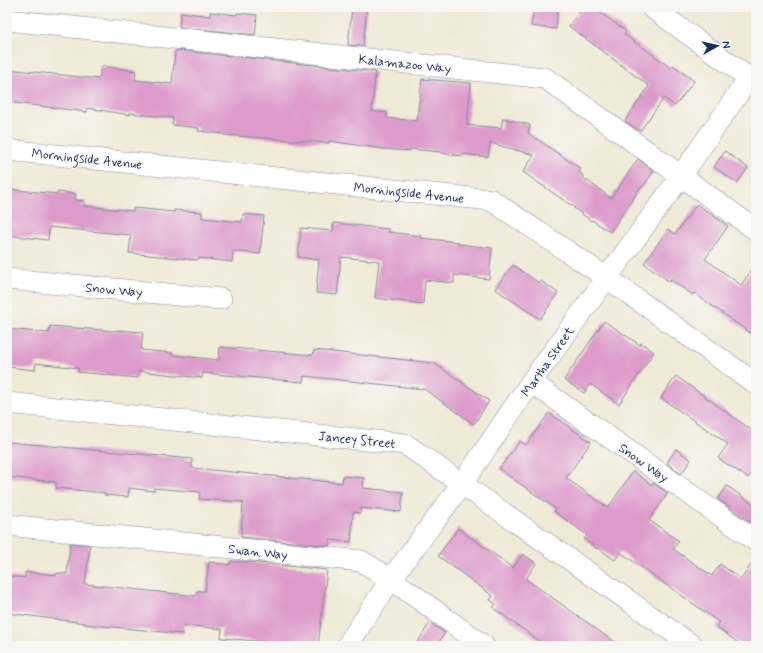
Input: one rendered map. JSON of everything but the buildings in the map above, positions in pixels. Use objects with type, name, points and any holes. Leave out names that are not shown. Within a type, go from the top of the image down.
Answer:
[{"type":"street","points":[[651,7],[752,80]]},
{"type":"street","name":"Kalamazoo Way","points":[[7,20],[545,78],[756,230]]},
{"type":"street","name":"Martha Street","points":[[347,646],[391,579],[462,484],[531,382],[752,80]]},
{"type":"street","name":"Morningside Avenue","points":[[7,150],[491,200],[606,278],[756,384]]},
{"type":"street","name":"Snow Way","points":[[7,279],[221,299]]},
{"type":"street","name":"Snow Way","points":[[531,382],[756,541]]},
{"type":"street","name":"Jancey Street","points":[[7,403],[405,444],[693,646]]},
{"type":"street","name":"Swan Way","points":[[7,525],[361,561],[391,579],[484,646]]}]
